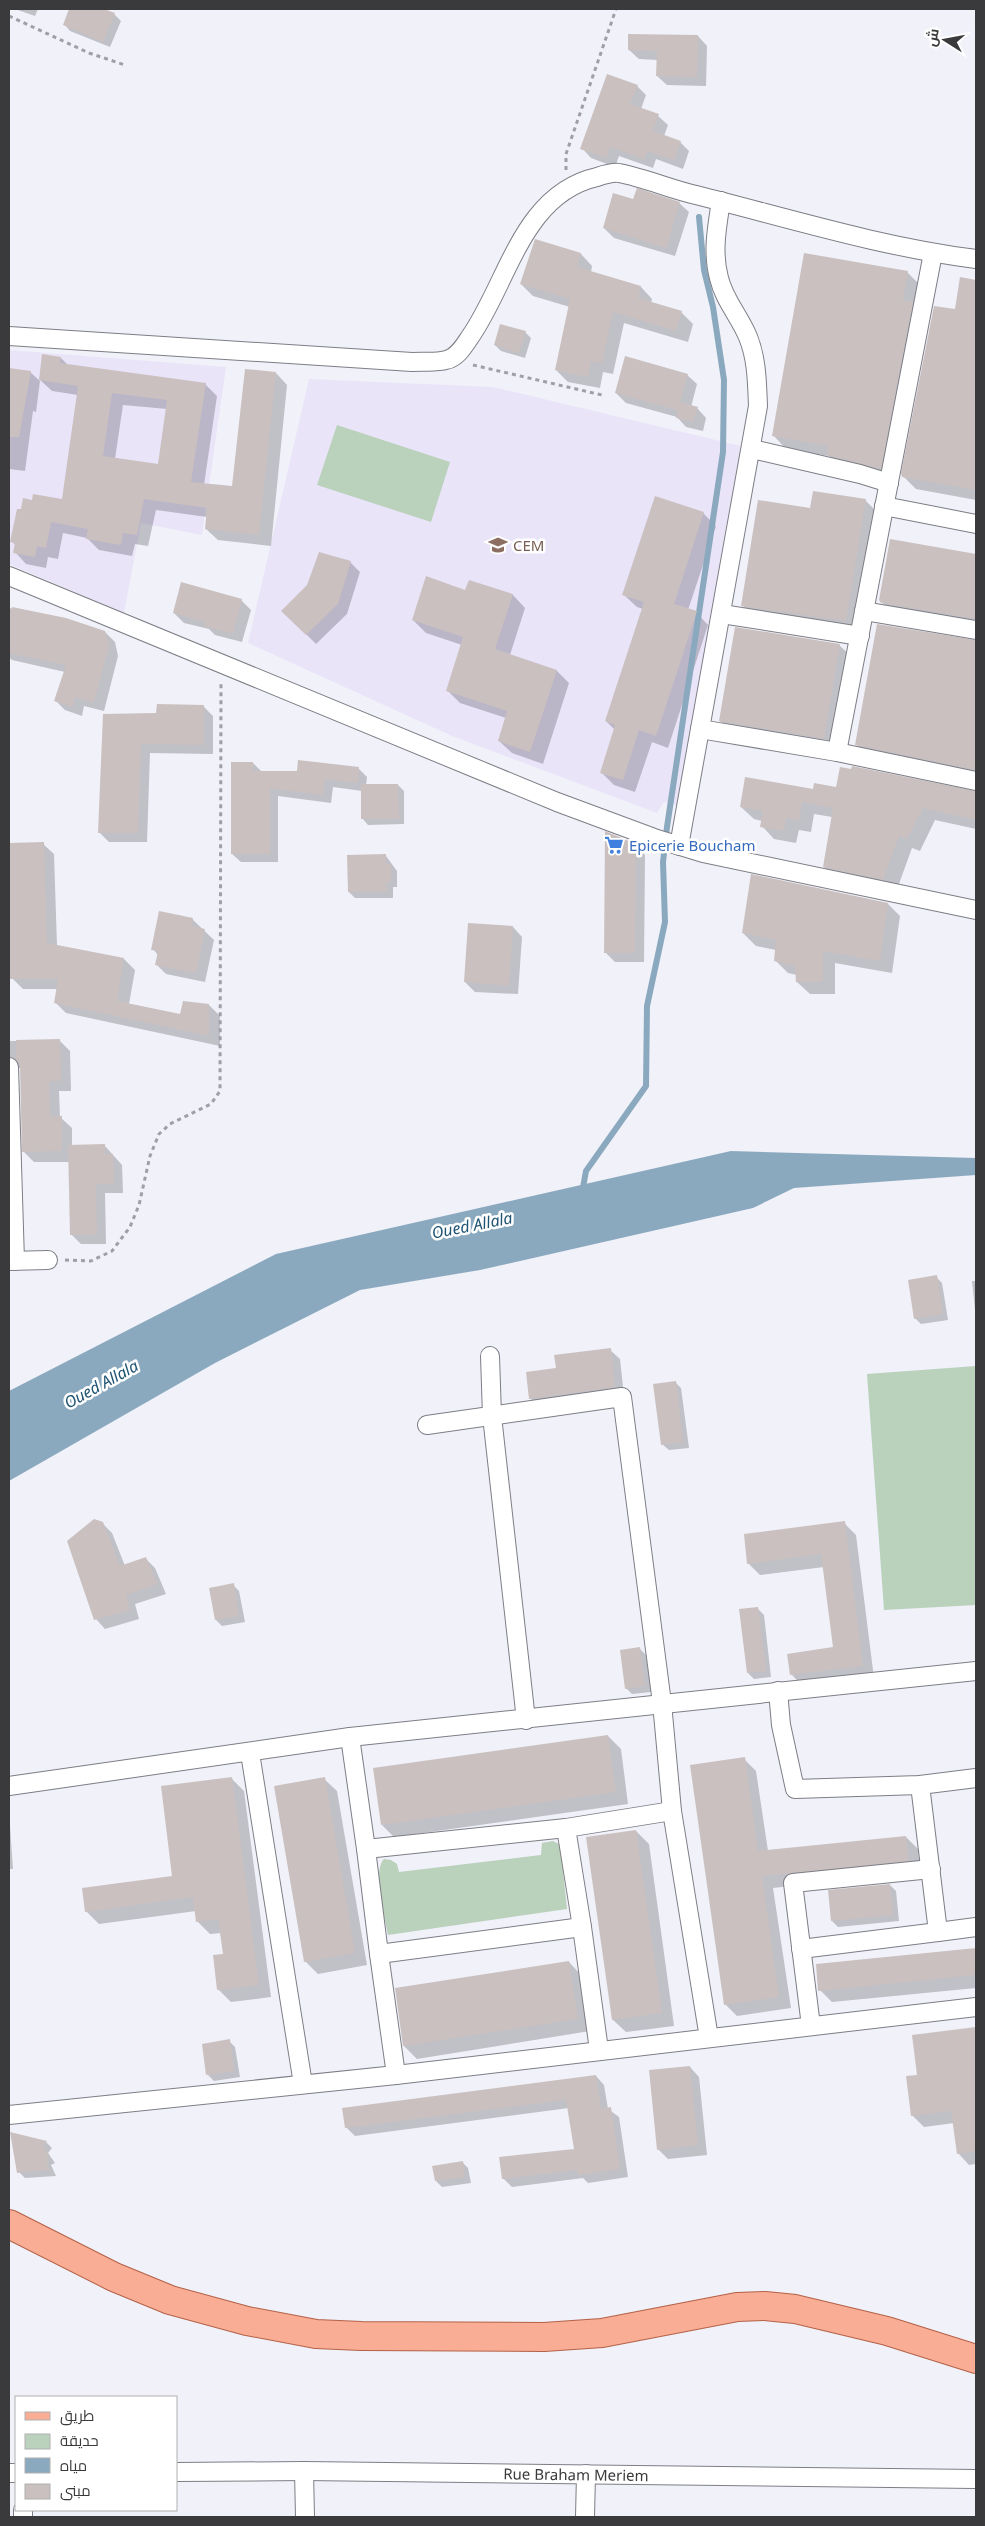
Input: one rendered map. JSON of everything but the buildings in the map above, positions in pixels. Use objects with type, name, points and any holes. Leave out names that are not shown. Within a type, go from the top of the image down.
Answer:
[{"type":"main road","points":[[9,2224],[114,2277],[170,2300],[246,2322],[316,2334],[361,2336],[563,2336],[602,2333],[737,2307],[765,2306],[794,2309],[887,2331],[976,2359]]},
{"type":"street","points":[[9,336],[412,362],[447,360],[462,350],[481,323],[507,269],[536,216],[566,188],[595,177],[618,173],[721,201],[933,253],[976,259]]},
{"type":"street","points":[[676,845],[722,614],[758,406],[756,368],[748,337],[722,289],[718,277],[715,250],[721,201]]},
{"type":"street","points":[[837,752],[933,253]]},
{"type":"street","points":[[752,448],[860,474],[889,483]]},
{"type":"street","points":[[884,506],[976,524]]},
{"type":"street","points":[[9,576],[557,802],[654,838],[676,845],[976,910]]},
{"type":"street","points":[[864,611],[976,630]]},
{"type":"street","points":[[722,614],[860,636]]},
{"type":"street","points":[[700,729],[837,752],[976,781]]},
{"type":"street","points":[[9,1066],[12,1261],[48,1260]]},
{"type":"street","points":[[490,1356],[492,1416],[526,1720]]},
{"type":"street","points":[[427,1425],[622,1397],[662,1703],[672,1811],[709,2038]]},
{"type":"street","points":[[9,1786],[250,1753],[350,1737],[526,1720],[662,1703],[976,1671]]},
{"type":"street","points":[[778,1691],[781,1725],[795,1789],[920,1785],[976,1778]]},
{"type":"street","points":[[350,1737],[396,2076]]},
{"type":"street","points":[[250,1753],[303,2084]]},
{"type":"street","points":[[920,1785],[938,1932]]},
{"type":"street","points":[[366,1849],[566,1828],[672,1811]]},
{"type":"street","points":[[566,1828],[599,2050]]},
{"type":"street","points":[[811,2026],[793,1883],[931,1869]]},
{"type":"street","points":[[379,1954],[582,1927]]},
{"type":"street","points":[[802,1949],[976,1927]]},
{"type":"street","points":[[9,2115],[396,2076],[976,2006]]},
{"type":"street","points":[[304,2471],[305,2517]]},
{"type":"street","name":"Rue Braham Meriem","points":[[178,2472],[304,2471],[976,2479]]},
{"type":"street","points":[[586,2474],[586,2517]]},
{"type":"path","points":[[566,188],[566,154],[616,9]]},
{"type":"path","points":[[9,16],[89,53],[125,65]]},
{"type":"path","points":[[447,360],[602,395]]},
{"type":"path","points":[[48,1260],[91,1261],[112,1251],[130,1227],[139,1206],[150,1156],[159,1134],[170,1124],[211,1104],[220,1091],[221,662]]},
{"type":"shaded area","points":[[9,350],[226,367],[202,535],[141,523],[124,613],[9,564]]},
{"type":"shaded area","name":"CEM","points":[[309,379],[493,387],[741,446],[680,806],[664,802],[657,813],[452,736],[248,643]]},
{"type":"green space","points":[[337,425],[450,462],[431,522],[317,485]]},
{"type":"green space","points":[[976,1366],[976,1605],[884,1610],[867,1374]]},
{"type":"green space","points":[[553,1841],[559,1844],[561,1852],[567,1909],[388,1935],[379,1884],[379,1874],[384,1859],[391,1860],[397,1864],[399,1872],[541,1855],[542,1843]]},
{"type":"water","name":"Oued Allala","points":[[731,1151],[976,1158],[976,1175],[794,1188],[753,1208],[480,1270],[360,1290],[215,1363],[9,1481],[9,1391],[276,1254]]},
{"type":"waterway","points":[[582,1193],[586,1171],[646,1086],[647,1006],[665,922],[663,862],[667,827],[723,452],[724,380],[713,307],[704,270],[699,217]]},
{"type":"place","name":"CEM","points":[[498,545]]},
{"type":"place","name":"Epicerie Boucham","points":[[614,845]]}]
